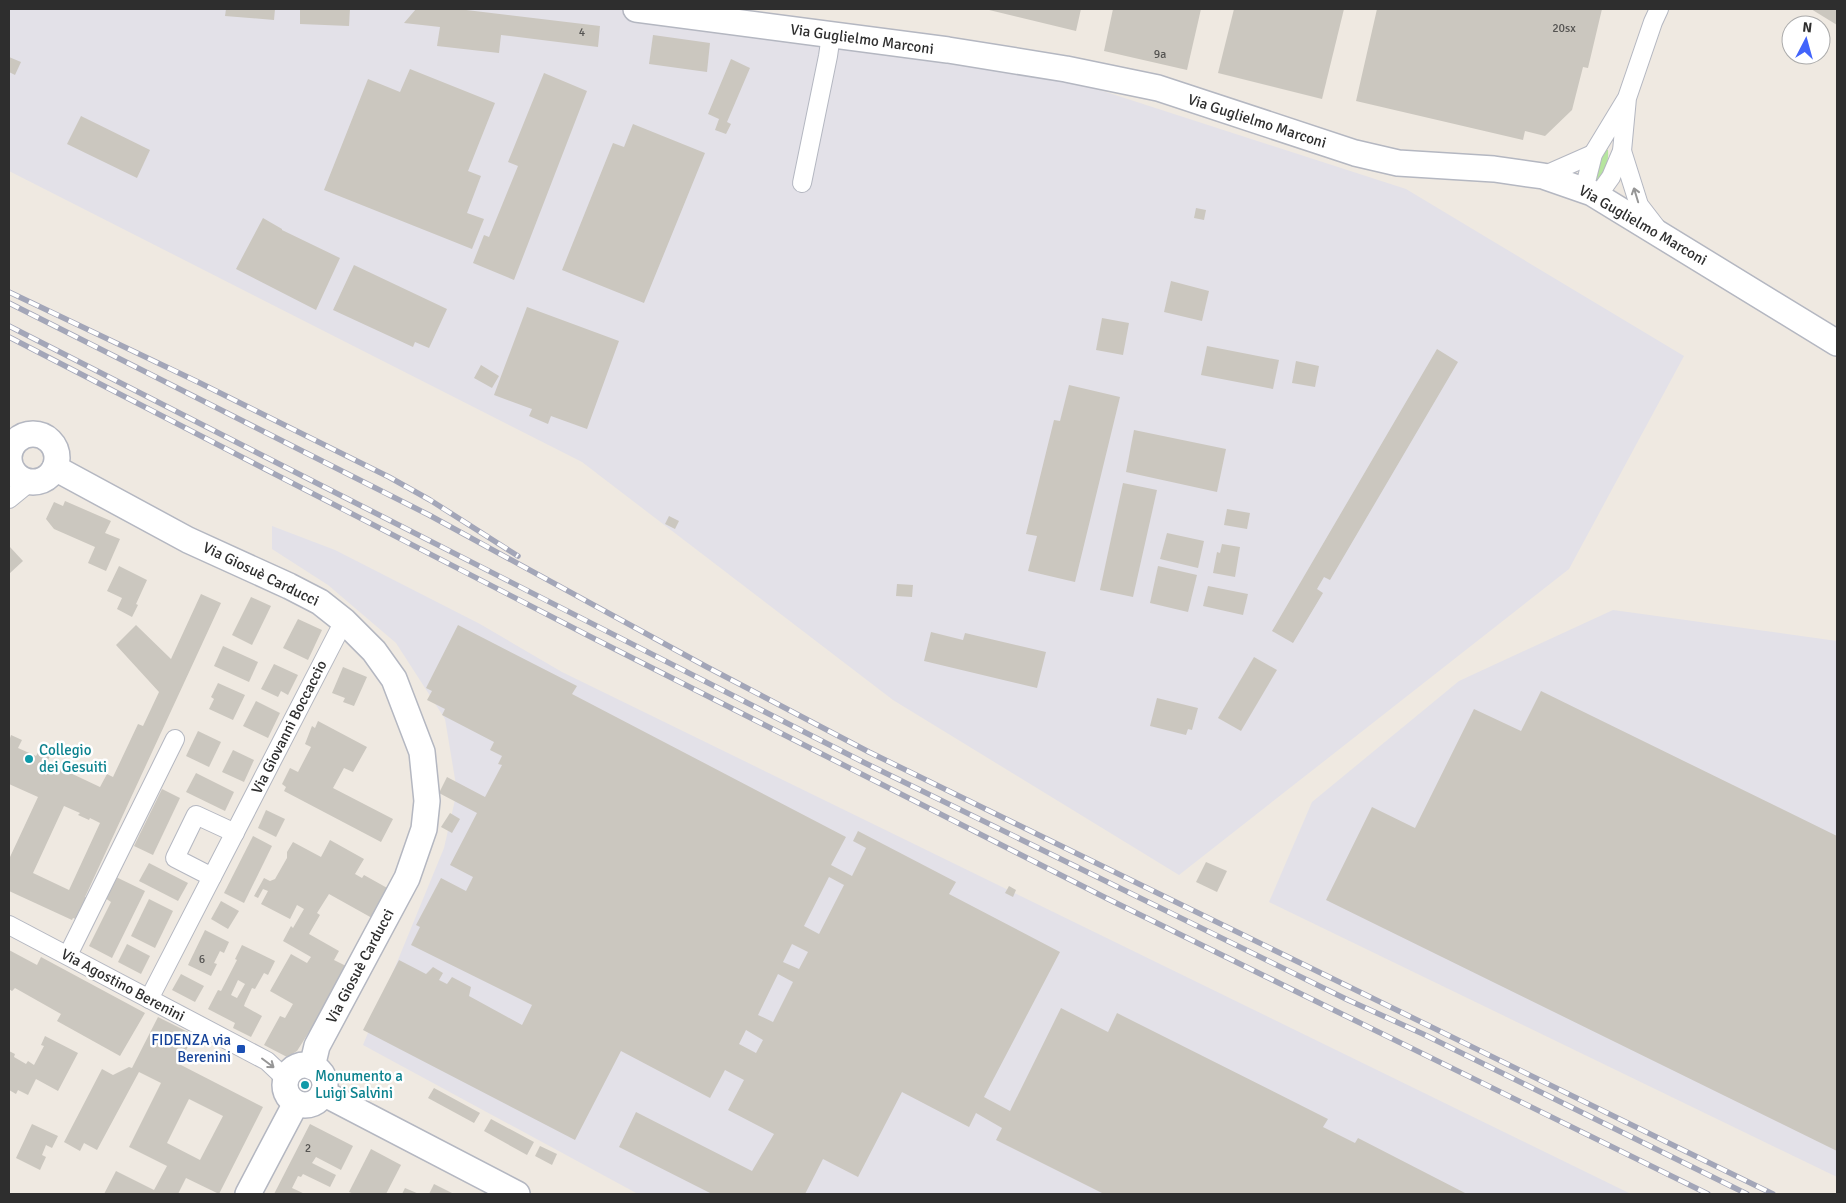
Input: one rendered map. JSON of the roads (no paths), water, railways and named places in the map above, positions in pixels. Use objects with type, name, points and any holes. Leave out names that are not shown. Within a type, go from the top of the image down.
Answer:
[{"type":"street","name":"Via Guglielmo Marconi","points":[[636,9],[1056,67],[1158,88],[1355,153],[1398,163],[1494,169],[1543,176],[1592,193],[1837,343]]},
{"type":"street","points":[[1627,98],[1622,151],[1611,177],[1601,192],[1592,193],[1586,182],[1593,154],[1627,98],[1659,9]]},
{"type":"street","points":[[802,183],[831,35]]},
{"type":"street","points":[[1622,151],[1639,205],[1661,234]]},
{"type":"street","points":[[1543,176],[1593,154]]},
{"type":"street","points":[[9,499],[31,482],[45,478],[55,468],[57,454],[55,447],[44,436],[29,434],[12,441],[9,456],[10,463],[18,476],[31,482]]},
{"type":"street","name":"Via Giosuè Carducci","points":[[55,468],[188,540],[312,598],[344,621],[374,651],[394,679],[422,752],[427,800],[424,829],[407,878],[317,1046],[312,1066]]},
{"type":"street","name":"Via Giovanni Boccaccio","points":[[149,999],[344,621]]},
{"type":"street","points":[[68,955],[174,739]]},
{"type":"street","points":[[212,877],[175,858],[196,815],[235,833]]},
{"type":"street","name":"Via Agostino Berenini","points":[[9,925],[267,1061],[286,1079]]},
{"type":"street","points":[[299,1066],[312,1066],[318,1070],[324,1080],[323,1093],[321,1098],[312,1104],[301,1105],[288,1095],[285,1085],[286,1079],[288,1073],[299,1066]]},
{"type":"street","points":[[323,1093],[517,1194]]},
{"type":"street","points":[[248,1194],[296,1103]]},
{"type":"railway","points":[[9,292],[198,382],[389,477],[430,500],[518,556]]},
{"type":"railway","points":[[9,303],[429,515],[707,667],[869,752],[1773,1194]]},
{"type":"railway","points":[[9,326],[863,762],[1747,1194]]},
{"type":"railway","points":[[9,337],[589,636],[1108,899],[1708,1194]]},
{"type":"place","name":"Collegio dei Gesuiti","points":[[29,759]]},
{"type":"place","name":"FIDENZA via Berenini","points":[[241,1049]]},
{"type":"place","name":"Monumento a Luigi Salvini","points":[[305,1085]]}]
